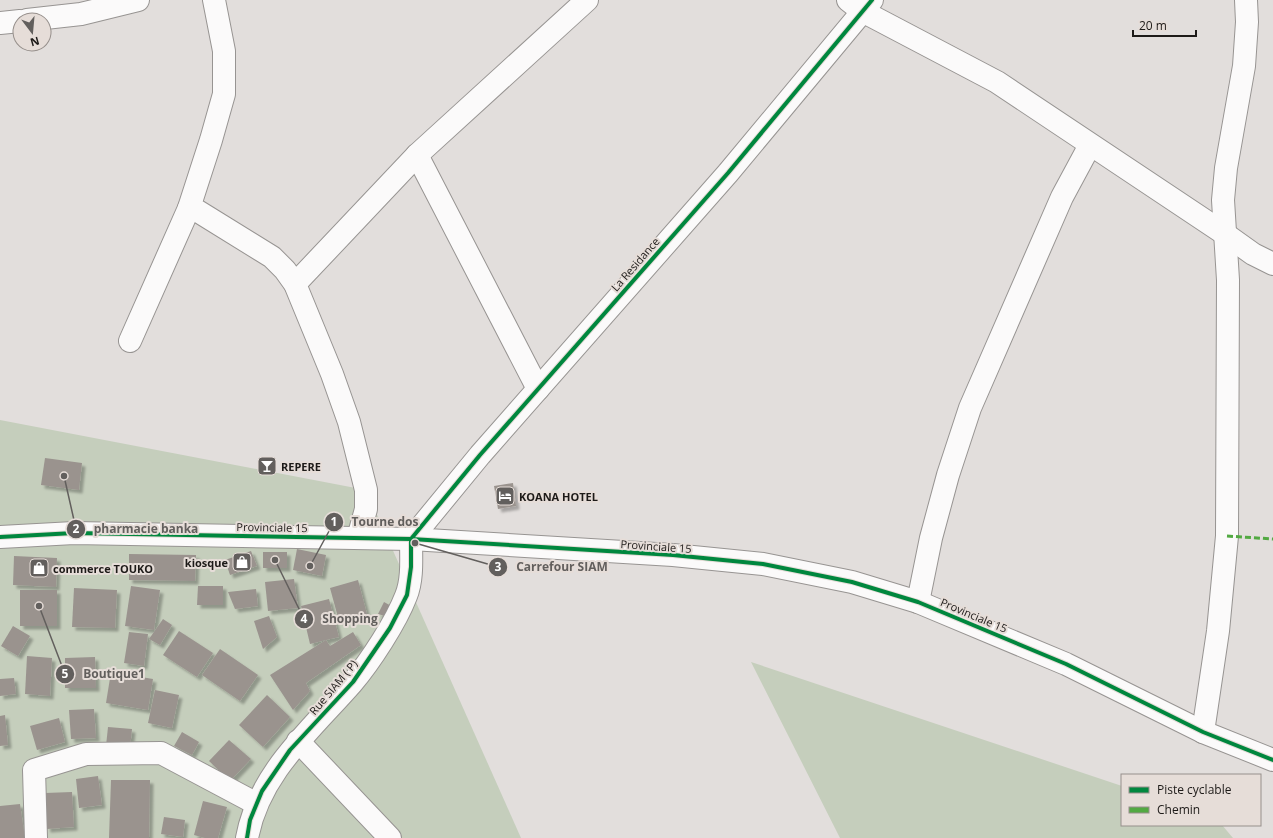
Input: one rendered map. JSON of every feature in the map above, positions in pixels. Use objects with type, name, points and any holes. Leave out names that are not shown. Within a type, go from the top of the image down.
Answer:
[{"type":"street","points":[[52,17],[81,14],[138,0]]},
{"type":"street","points":[[130,341],[189,208],[224,94],[224,51],[214,0]]},
{"type":"street","points":[[295,284],[417,155],[587,0]]},
{"type":"street","points":[[1203,732],[1218,631],[1227,536],[1228,280],[1223,200],[1226,168],[1244,66],[1247,22],[1246,0]]},
{"type":"street","points":[[861,4],[997,82],[1253,254],[1273,264]]},
{"type":"street","name":"La Residance","points":[[411,539],[538,389],[728,173],[861,4]]},
{"type":"street","points":[[0,23],[12,22]]},
{"type":"street","points":[[918,602],[931,538],[948,475],[970,408],[1062,197],[1090,145]]},
{"type":"street","points":[[417,155],[538,389]]},
{"type":"street","points":[[189,208],[196,210],[272,257],[285,270],[295,284],[332,374],[349,422],[366,490],[366,509],[358,538]]},
{"type":"street","name":"Provinciale 15","points":[[0,537],[74,533],[411,539],[673,556],[763,564],[852,582],[918,602],[1066,664],[1203,732],[1273,760]]},
{"type":"street","name":"Rue SIAM ( P)","points":[[246,838],[250,820],[262,791],[290,750],[353,682],[390,628],[407,595],[411,567],[411,539]]},
{"type":"street","points":[[298,741],[390,838]]},
{"type":"street","points":[[36,838],[34,770],[86,754],[161,753],[257,804]]},
{"type":"green space","points":[[0,420],[366,490],[521,838],[0,838]]},
{"type":"green space","points":[[751,662],[1121,786],[1121,826],[1223,826],[1233,838],[840,838]]},
{"type":"building","points":[[45,458],[82,463],[79,490],[41,485]]},
{"type":"building","name":"KOANA HOTEL","points":[[513,483],[516,506],[498,509],[494,486]]},
{"type":"building","points":[[297,549],[326,555],[322,576],[293,570]]},
{"type":"building","points":[[251,551],[257,566],[230,575],[225,560]]},
{"type":"building","points":[[263,552],[287,552],[287,568],[263,568]]},
{"type":"building","points":[[129,554],[196,555],[195,581],[129,580]]},
{"type":"building","points":[[14,556],[57,558],[56,587],[13,585]]},
{"type":"building","points":[[294,579],[298,608],[268,611],[265,582]]},
{"type":"building","points":[[358,580],[367,614],[339,621],[330,588]]},
{"type":"building","points":[[131,586],[160,590],[154,630],[125,626]]},
{"type":"building","points":[[198,586],[223,586],[223,605],[197,605]]},
{"type":"building","points":[[74,588],[117,590],[115,628],[72,627]]},
{"type":"building","points":[[256,589],[258,606],[235,609],[228,592]]},
{"type":"building","points":[[20,590],[57,590],[57,626],[20,626]]},
{"type":"building","points":[[329,599],[339,637],[310,644],[301,606]]},
{"type":"building","points":[[384,602],[393,607],[385,616],[378,614]]},
{"type":"building","points":[[269,616],[277,637],[263,649],[254,621]]},
{"type":"building","points":[[163,619],[172,625],[160,645],[149,639]]},
{"type":"building","points":[[13,626],[30,636],[18,656],[1,646]]},
{"type":"building","points":[[179,631],[213,653],[197,677],[163,655]]},
{"type":"building","points":[[129,632],[148,634],[144,666],[124,663]]},
{"type":"building","points":[[353,632],[361,645],[306,683],[310,691],[293,710],[270,675],[326,640],[330,646]]},
{"type":"building","points":[[220,649],[258,675],[240,701],[202,675]]},
{"type":"building","points":[[27,656],[52,658],[50,696],[25,694]]},
{"type":"building","points":[[95,657],[96,688],[65,688],[65,658]]},
{"type":"building","points":[[111,672],[153,679],[148,710],[106,703]]},
{"type":"building","points":[[14,678],[16,694],[0,696],[0,679]]},
{"type":"building","points":[[155,690],[179,695],[172,728],[148,723]]},
{"type":"building","points":[[267,695],[290,717],[263,747],[239,725]]},
{"type":"building","points":[[94,709],[96,738],[71,739],[69,710]]},
{"type":"building","points":[[5,715],[8,745],[0,746],[0,716]]},
{"type":"building","points":[[59,718],[65,742],[37,750],[30,726]]},
{"type":"building","points":[[108,727],[132,729],[130,748],[106,746]]},
{"type":"building","points":[[182,732],[199,742],[192,755],[174,746]]},
{"type":"building","points":[[229,740],[251,759],[230,781],[209,761]]},
{"type":"building","points":[[98,776],[102,805],[79,808],[76,779]]},
{"type":"building","points":[[111,780],[150,780],[149,838],[109,838]]},
{"type":"building","points":[[72,792],[74,827],[47,829],[45,793]]},
{"type":"building","points":[[203,801],[227,807],[218,838],[205,838],[194,835]]},
{"type":"building","points":[[20,804],[25,838],[0,838],[0,806]]},
{"type":"building","points":[[164,817],[185,820],[183,837],[161,834]]},
{"type":"marked path","points":[[1227,536],[1273,539]]},
{"type":"cycle path","points":[[247,838],[250,820],[262,791],[290,750],[353,682],[390,628],[407,595],[411,567],[411,539],[480,455],[728,173],[872,0]]},
{"type":"cycle path","points":[[0,537],[74,533],[411,539],[673,555],[763,564],[852,582],[918,602],[1066,664],[1203,732],[1273,760]]},
{"type":"place","name":"REPERE","points":[[267,466]]},
{"type":"place","name":"pharmacie banka","points":[[64,476]]},
{"type":"place","name":"KOANA HOTEL","points":[[505,496]]},
{"type":"place","name":"Carrefour SIAM","points":[[415,543]]},
{"type":"place","name":"Shopping","points":[[275,560]]},
{"type":"place","name":"kiosque","points":[[242,562]]},
{"type":"place","name":"Tourne dos","points":[[310,566]]},
{"type":"place","name":"commerce TOUKO","points":[[39,568]]},
{"type":"place","name":"Boutique1","points":[[39,606]]}]
